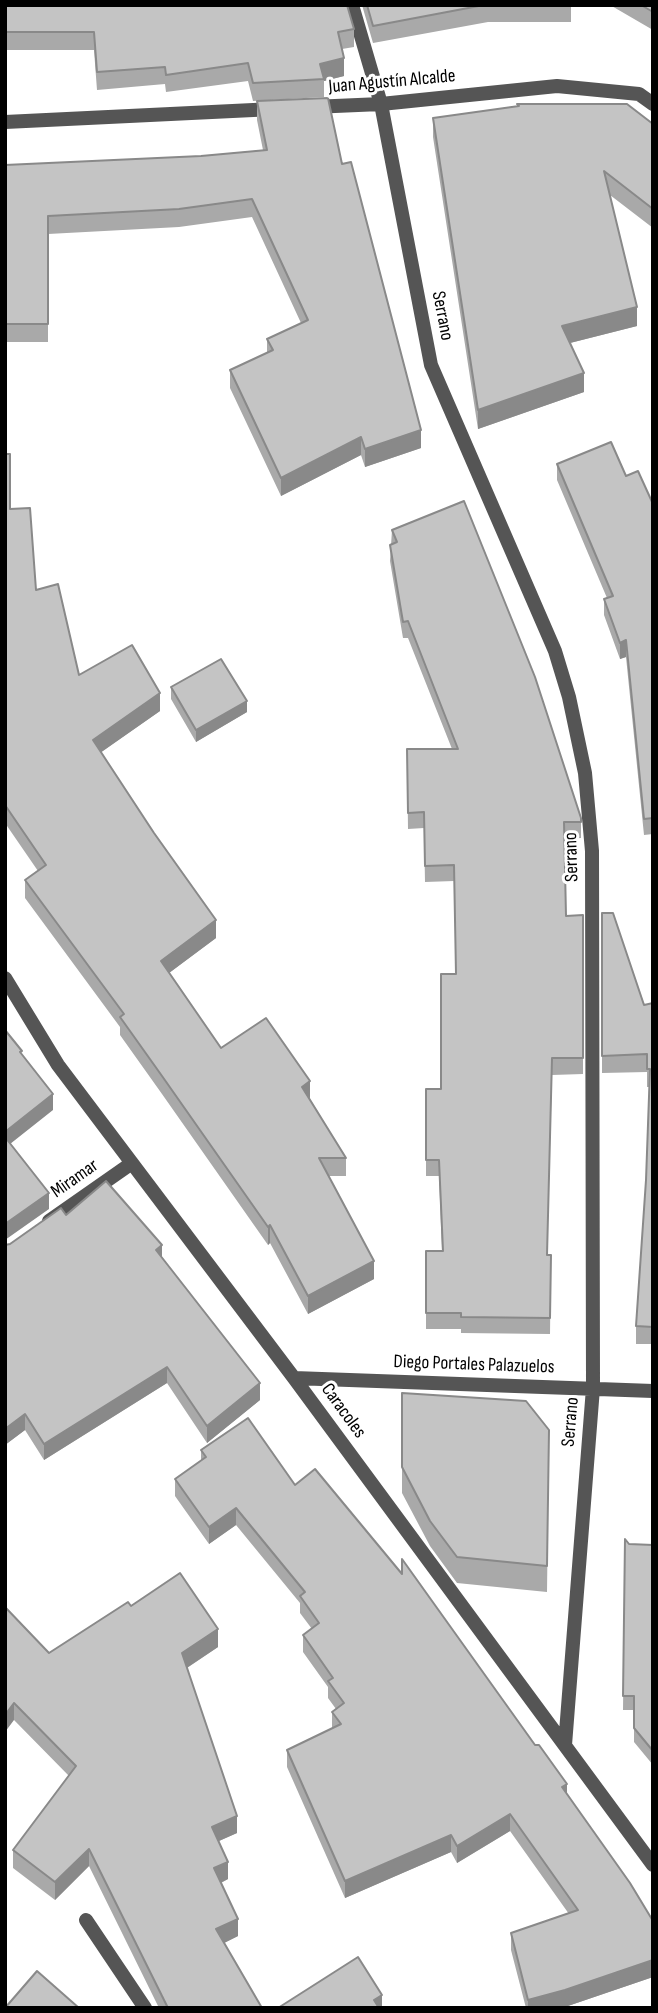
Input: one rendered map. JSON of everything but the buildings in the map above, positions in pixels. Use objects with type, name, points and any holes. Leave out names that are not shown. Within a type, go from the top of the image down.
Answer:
[{"type":"street","name":"Serrano","points":[[352,5],[381,104],[431,365],[555,651],[569,697],[585,773],[592,851],[593,1388],[565,1745]]},
{"type":"street","name":"Juan Agustín Alcalde","points":[[5,122],[381,104],[557,86],[639,94],[653,104]]},
{"type":"street","name":"Caracoles","points":[[5,978],[58,1065],[294,1378],[653,1865]]},
{"type":"street","name":"Miramar","points":[[37,1229],[132,1163]]},
{"type":"street","name":"Diego Portales Palazuelos","points":[[294,1378],[653,1391]]},
{"type":"street","points":[[86,1920],[145,2008]]}]
